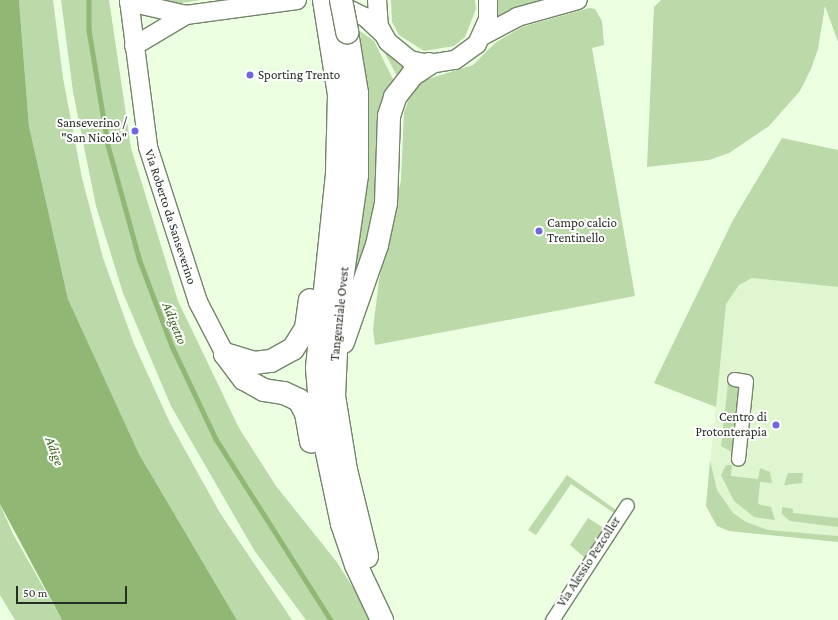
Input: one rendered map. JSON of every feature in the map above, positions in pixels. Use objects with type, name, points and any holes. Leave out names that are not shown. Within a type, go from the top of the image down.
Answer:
[{"type":"highway","name":"Tangenziale Ovest","points":[[333,0],[338,28],[357,93],[358,175],[338,308],[334,367],[337,424],[357,521],[368,559],[397,620]]},
{"type":"highway","name":"Tangenziale Ovest","points":[[338,28],[339,95],[332,211],[318,368],[322,429],[342,524],[356,565],[382,620]]},
{"type":"highway","points":[[334,367],[379,238],[386,203],[390,116],[395,97],[412,75],[429,64]]},
{"type":"highway","points":[[226,354],[254,363],[271,361],[293,349],[306,328],[319,235],[332,211]]},
{"type":"highway","points":[[226,354],[244,379],[264,390],[284,392],[299,400],[306,413],[319,488],[342,524]]},
{"type":"street","points":[[129,1],[186,15],[297,0]]},
{"type":"street","points":[[333,0],[365,17],[402,55],[429,64],[463,56],[482,36],[517,18],[578,0]]},
{"type":"street","points":[[377,0],[383,34]]},
{"type":"street","points":[[482,36],[488,19],[488,0]]},
{"type":"street","name":"Via Roberto da Sanseverino","points":[[129,1],[148,147],[161,196],[198,302],[226,354]]},
{"type":"street","points":[[134,46],[186,15]]},
{"type":"street","points":[[734,379],[746,381],[738,459]]},
{"type":"street","name":"Via Alessio Pezcoller","points":[[552,620],[627,505]]},
{"type":"shaded area","points":[[19,0],[53,0],[63,78],[82,178],[103,258],[134,344],[169,421],[220,513],[292,620],[237,620],[139,454],[68,299],[29,126]]},
{"type":"shaded area","points":[[61,0],[109,0],[131,148],[178,301],[239,428],[276,486],[336,561],[374,620],[306,620],[254,550],[171,406],[123,293],[96,206],[73,92]]},
{"type":"shaded area","points":[[159,0],[200,0],[174,4]]},
{"type":"shaded area","points":[[391,0],[475,0],[476,9],[465,37],[454,46],[424,51],[399,35],[392,22]]},
{"type":"shaded area","points":[[498,0],[547,0],[498,17]]},
{"type":"shaded area","points":[[661,0],[838,0],[838,42],[825,6],[818,49],[811,69],[800,91],[769,126],[729,153],[709,160],[647,167],[654,7]]},
{"type":"shaded area","name":"Campo calcio Trentinello","points":[[589,8],[595,9],[602,21],[604,45],[592,48],[635,296],[375,345],[373,329],[379,280],[401,180],[404,112],[412,91],[422,81],[473,65],[495,43],[522,27]]},
{"type":"shaded area","points":[[360,31],[374,41],[394,81],[371,233],[352,285],[368,136]]},
{"type":"shaded area","points":[[382,48],[408,67],[397,76]]},
{"type":"shaded area","points":[[782,138],[838,150],[838,287],[752,278],[739,285],[726,304],[716,407],[654,383],[733,220]]},
{"type":"shaded area","name":"Centro di Protonterapia","points":[[752,278],[838,287],[838,542],[729,531],[717,526],[706,506],[726,304],[739,285]]},
{"type":"shaded area","points":[[728,384],[739,386],[732,452],[721,446]]},
{"type":"shaded area","points":[[710,460],[717,490],[733,513],[746,522],[768,530],[838,536],[838,542],[729,531],[717,526],[706,506]]},
{"type":"shaded area","points":[[726,465],[732,465],[731,476],[758,479],[760,468],[770,472],[772,483],[760,482],[758,504],[771,507],[775,520],[754,517],[734,501],[721,475]]},
{"type":"shaded area","points":[[788,473],[803,473],[802,483],[784,485]]},
{"type":"shaded area","points":[[567,475],[616,510],[614,513],[571,484],[536,535],[528,530]]},
{"type":"shaded area","points":[[0,504],[13,534],[62,620],[15,620],[0,595]]},
{"type":"shaded area","points":[[782,507],[793,509],[793,513],[838,518],[838,527],[790,521],[782,514]]},
{"type":"shaded area","points":[[588,518],[604,528],[585,558],[570,545]]},
{"type":"water","name":"Adige","points":[[0,0],[19,0],[29,126],[68,299],[139,454],[237,620],[62,620],[0,504]]},
{"type":"waterway","name":"Adigetto","points":[[89,0],[89,30],[108,145],[140,261],[172,346],[216,439],[331,620]]},
{"type":"place","name":"Sporting Trento","points":[[250,75]]},
{"type":"place","name":"Sanseverino / \"San Nicolò\"","points":[[135,131]]},
{"type":"place","name":"Campo calcio Trentinello","points":[[539,231]]},
{"type":"place","name":"Centro di Protonterapia","points":[[776,425]]}]
